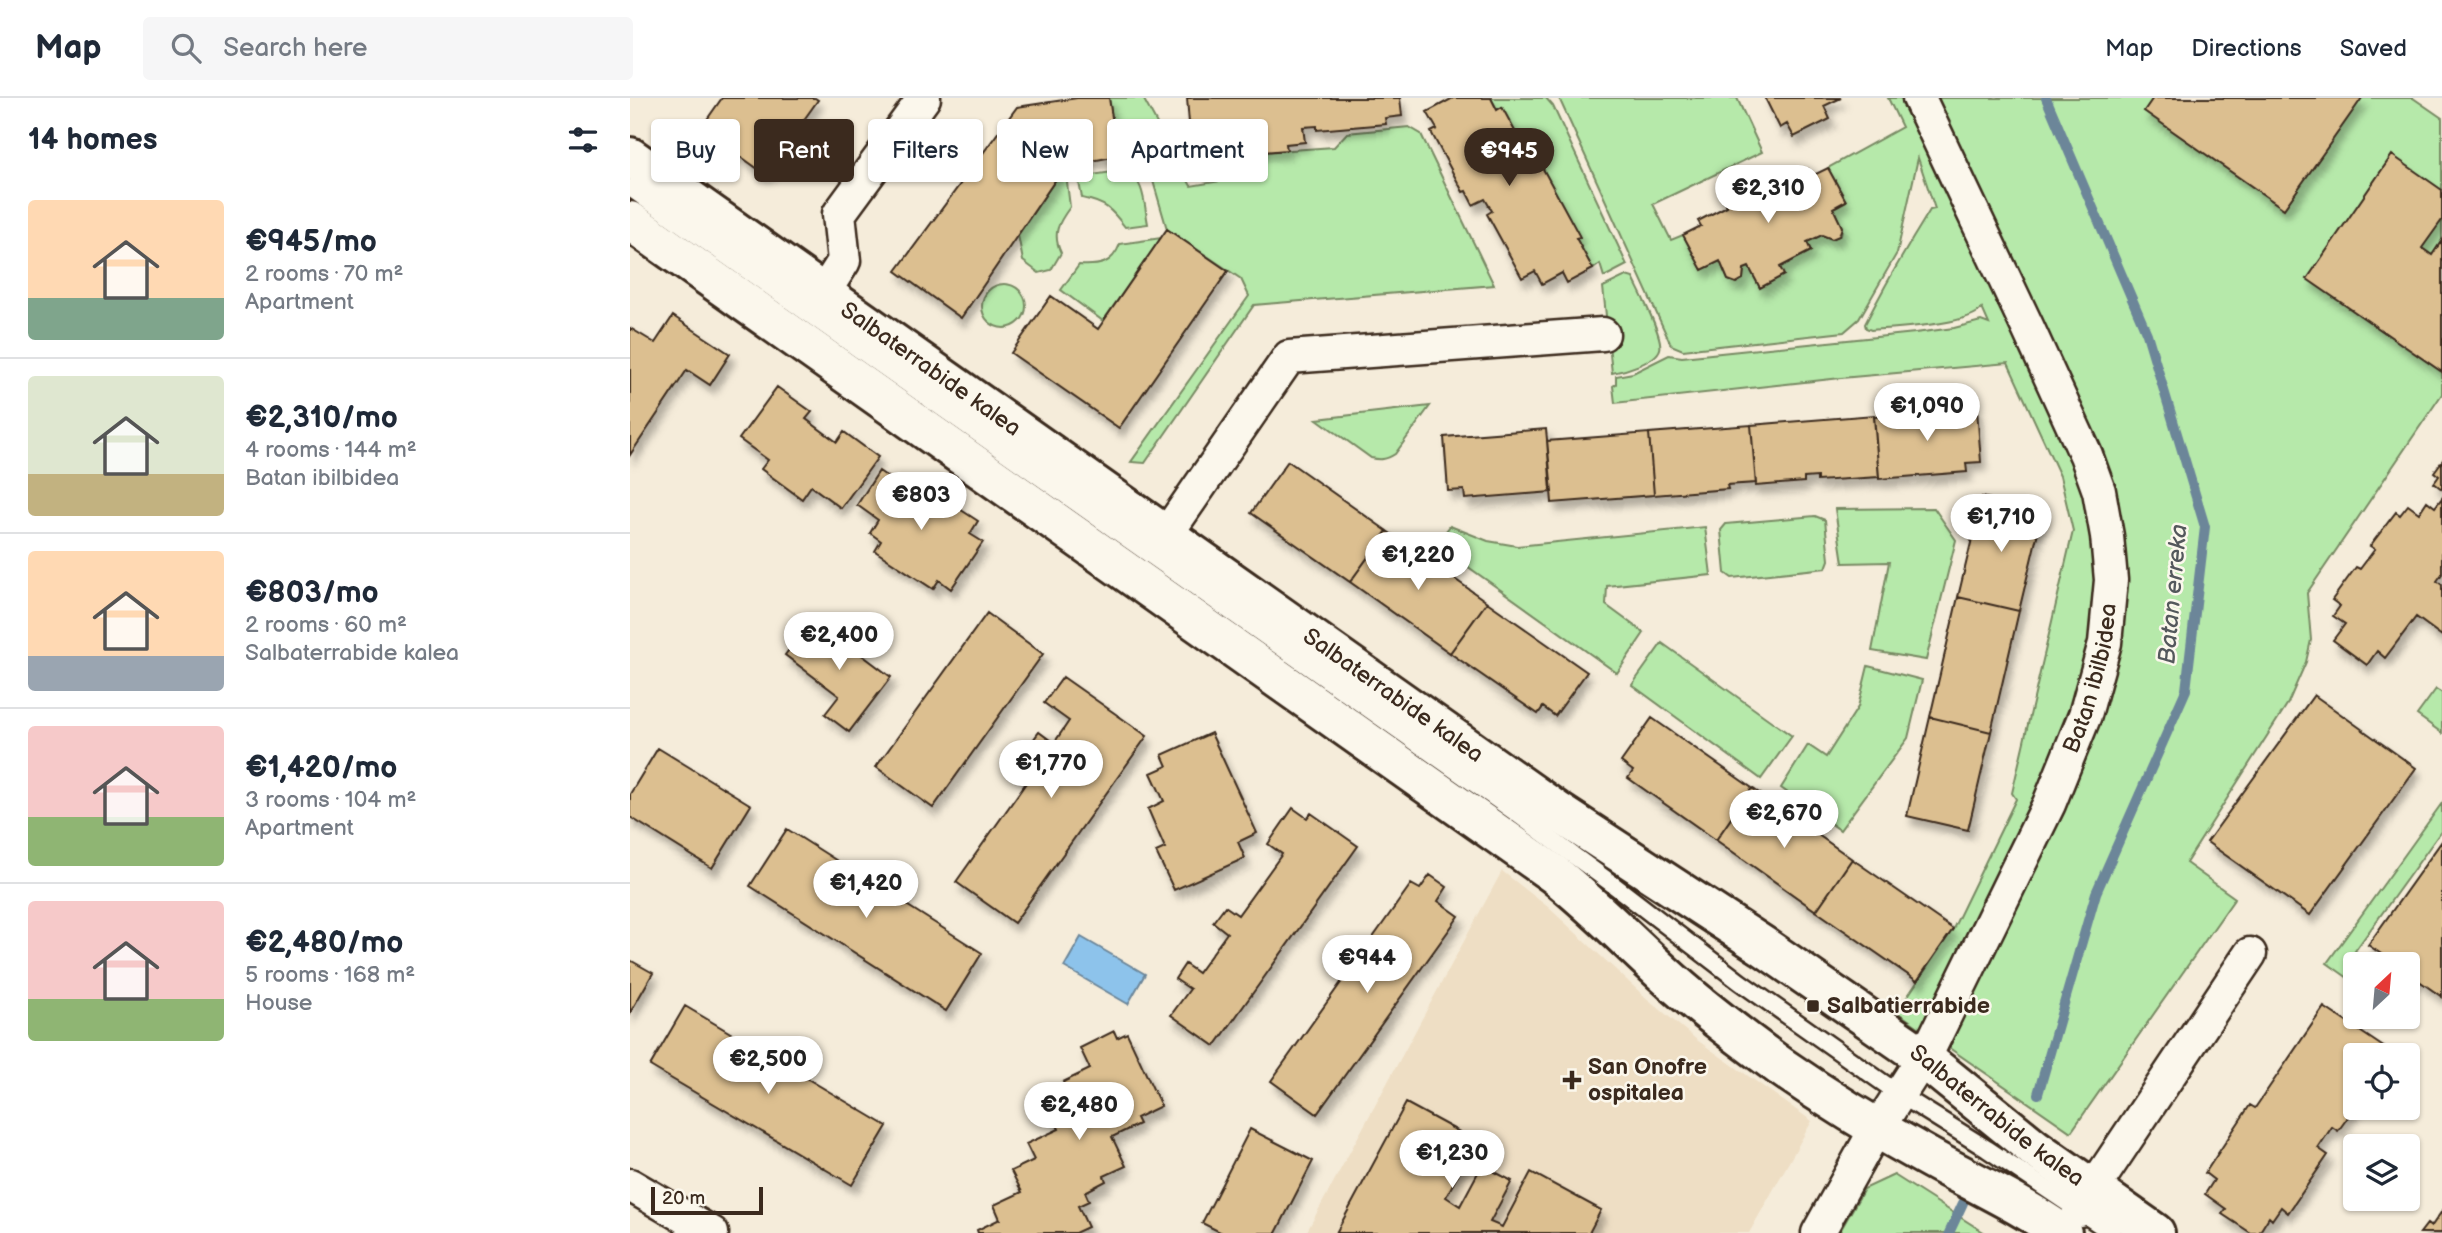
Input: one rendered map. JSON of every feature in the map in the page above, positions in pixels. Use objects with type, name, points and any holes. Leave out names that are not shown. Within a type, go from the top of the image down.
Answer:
[{"type":"street","points":[[823,294],[844,261],[839,214],[924,98]]},
{"type":"street","name":"Batan ibilbidea","points":[[1818,1233],[1878,1128],[1930,1047],[2049,804],[2085,715],[2105,643],[2110,580],[2107,536],[2099,491],[2086,455],[1919,98]]},
{"type":"street","name":"Salbaterrabide kalea","points":[[630,157],[1558,812],[1763,946],[1923,1057],[2034,1147],[2078,1211]]},
{"type":"street","name":"Salbaterrabide kalea","points":[[630,221],[1554,874],[1616,927],[1664,974],[1736,1034],[1782,1067],[1924,1156],[2034,1213],[2078,1211],[2155,1233]]},
{"type":"street","points":[[1167,535],[1289,357],[1603,334]]},
{"type":"street","points":[[2078,1211],[2250,954]]},
{"type":"street","points":[[630,1185],[712,1233]]},
{"type":"lane","name":"Salbaterrabide kalea","points":[[630,188],[1502,803],[1740,982],[1899,1094],[2112,1233]]},
{"type":"shaded area","name":"San Onofre ospitalea","points":[[1502,871],[1548,907],[1644,996],[1697,1040],[1812,1121],[1749,1233],[1306,1233]]},
{"type":"green space","points":[[1109,98],[1143,98],[1154,119],[1112,119]]},
{"type":"green space","points":[[1491,98],[1546,98],[1553,106],[1627,265],[1604,277],[1600,264],[1593,269],[1576,238],[1579,236],[1542,167],[1531,172]]},
{"type":"green space","points":[[1559,98],[1737,98],[1762,152],[1653,204],[1671,240],[1683,235],[1702,270],[1720,261],[1728,280],[1736,283],[1743,279],[1744,269],[1749,267],[1760,288],[1783,275],[1780,267],[1811,251],[1807,242],[1822,235],[1832,239],[1841,235],[1842,227],[1833,208],[1846,201],[1828,168],[1902,127],[1888,98],[2413,98],[2442,118],[2442,394],[2307,593],[2311,640],[2306,662],[2288,703],[2186,863],[2235,898],[2071,1132],[1897,1012],[1953,929],[2016,799],[2012,793],[2073,531],[2060,476],[2008,363],[1615,403],[1613,386],[1616,384],[1616,376],[1633,373],[1669,355],[1682,357],[1915,333],[1981,321],[1989,324],[1982,308],[1975,314],[1948,322],[1913,327],[1871,330],[1866,328],[1865,324],[1880,295],[1930,210],[1935,209],[1918,158],[1897,253],[1859,319],[1844,332],[1683,350],[1671,345]]},
{"type":"green space","points":[[1409,127],[1421,134],[1494,285],[1254,305],[1145,463],[1131,462],[1249,296],[1241,279],[1167,229],[1153,182],[1189,182],[1191,186],[1214,182],[1268,182],[1268,152],[1334,147],[1347,133]]},
{"type":"green space","points":[[1107,173],[1107,182],[1138,182],[1148,224],[1125,227],[1107,208],[1082,198],[1079,182],[1093,182],[1093,175]]},
{"type":"green space","points":[[1054,182],[1067,182],[1070,207],[1058,229],[1057,240],[1061,253],[1051,270],[1039,273],[1023,261],[1018,235]]},
{"type":"green space","points":[[1161,238],[1103,321],[1061,290],[1079,265],[1104,263],[1113,256],[1120,244]]},
{"type":"green space","points":[[1626,276],[1633,278],[1645,303],[1655,325],[1660,349],[1646,362],[1612,373],[1603,287]]},
{"type":"green space","points":[[1004,284],[1013,285],[1020,290],[1025,297],[1025,315],[1020,322],[1013,327],[1004,328],[995,327],[988,322],[983,315],[982,306],[983,297],[988,290],[995,285]]},
{"type":"green space","points":[[1430,406],[1395,454],[1383,459],[1371,458],[1317,419]]},
{"type":"green space","points":[[1934,508],[1956,540],[1926,660],[1872,651],[1889,562],[1843,563],[1835,509]]},
{"type":"green space","points":[[1815,516],[1825,520],[1829,560],[1826,568],[1732,578],[1725,573],[1721,530],[1726,524]]},
{"type":"green space","points":[[1450,526],[1488,541],[1517,546],[1705,527],[1711,575],[1607,586],[1606,605],[1644,633],[1617,673],[1436,544]]},
{"type":"green space","points":[[1662,643],[1792,736],[1761,779],[1632,685]]},
{"type":"green space","points":[[1868,666],[1922,680],[1908,738],[1840,830],[1781,788],[1808,745],[1826,757],[1858,707]]},
{"type":"green space","points":[[2436,689],[2442,693],[2442,733],[2417,715]]},
{"type":"green space","points":[[2442,803],[2442,830],[2357,952],[2343,952],[2343,974],[2327,963]]},
{"type":"green space","points":[[1894,1175],[1985,1233],[1839,1233],[1864,1189]]},
{"type":"water","points":[[1081,937],[1145,974],[1128,1004],[1064,967]]},
{"type":"building","points":[[722,98],[818,100],[804,119],[754,119],[754,166],[740,156],[740,119],[707,119]]},
{"type":"building","points":[[1077,98],[1109,98],[1112,119],[1107,119],[1107,158],[1093,161],[1093,119],[1008,119],[1017,107]]},
{"type":"building","points":[[1187,98],[1400,98],[1402,116],[1385,118],[1386,124],[1317,130],[1317,126],[1303,127],[1305,142],[1286,144],[1287,150],[1268,152],[1268,119],[1189,119]]},
{"type":"building","points":[[1453,98],[1491,98],[1497,110],[1502,107],[1524,148],[1519,151],[1531,172],[1542,167],[1580,237],[1576,238],[1593,269],[1567,283],[1562,273],[1542,284],[1535,271],[1522,278],[1487,214],[1492,211],[1485,199],[1473,205],[1466,191],[1463,192],[1431,132],[1437,129],[1427,112]]},
{"type":"building","points":[[1765,98],[1841,98],[1824,106],[1830,119],[1794,137],[1787,124],[1780,128]]},
{"type":"building","points":[[2153,98],[2362,98],[2284,209],[2144,111]]},
{"type":"building","points":[[997,134],[997,182],[1054,182],[961,318],[896,271],[962,182],[983,182],[983,153]]},
{"type":"building","points":[[2392,155],[2442,190],[2442,220],[2422,248],[2432,255],[2442,240],[2442,372],[2307,279]]},
{"type":"building","points":[[1828,168],[1846,201],[1833,208],[1842,227],[1839,236],[1832,239],[1822,235],[1807,242],[1811,251],[1780,267],[1784,275],[1760,288],[1749,267],[1744,269],[1743,279],[1736,283],[1728,280],[1720,261],[1702,270],[1683,235],[1701,226],[1698,221],[1727,206],[1722,195],[1771,169],[1779,184],[1808,169],[1812,176]]},
{"type":"building","points":[[1167,229],[1228,271],[1119,428],[1011,353],[1051,296],[1098,329]]},
{"type":"building","points":[[673,316],[730,354],[710,385],[687,370],[630,455],[630,328],[655,343]]},
{"type":"building","points":[[777,387],[812,412],[806,419],[837,442],[844,432],[878,457],[841,508],[811,486],[802,499],[761,469],[768,460],[739,439]]},
{"type":"building","points":[[1977,409],[1981,462],[1966,463],[1967,472],[1879,479],[1874,417]]},
{"type":"building","points":[[1874,415],[1879,477],[1817,481],[1817,477],[1804,478],[1804,482],[1756,486],[1751,425]]},
{"type":"building","points":[[1751,425],[1756,483],[1727,485],[1728,489],[1654,495],[1649,433]]},
{"type":"building","points":[[1546,429],[1552,492],[1465,499],[1464,490],[1448,491],[1444,437]]},
{"type":"building","points":[[1649,433],[1654,495],[1552,503],[1547,441]]},
{"type":"building","points":[[1288,461],[1387,531],[1350,582],[1251,513]]},
{"type":"building","points":[[2442,461],[2442,489],[2434,483],[2439,476],[2434,472]]},
{"type":"building","points":[[879,471],[918,498],[926,487],[978,521],[970,534],[983,542],[951,589],[939,580],[933,589],[875,551],[881,541],[870,533],[878,520],[857,505]]},
{"type":"building","points":[[1982,497],[2043,511],[2019,611],[1958,597]]},
{"type":"building","points":[[2442,498],[2442,574],[2437,581],[2442,585],[2442,636],[2416,617],[2385,658],[2377,651],[2367,665],[2333,640],[2345,624],[2333,616],[2340,606],[2332,600],[2356,567],[2360,569],[2375,549],[2370,546],[2396,512],[2400,515],[2408,505],[2419,513],[2427,501],[2435,507]]},
{"type":"building","points":[[1387,531],[1487,602],[1450,653],[1350,582]]},
{"type":"building","points":[[1958,597],[2019,611],[1991,732],[1930,717]]},
{"type":"building","points":[[1487,602],[1587,672],[1555,716],[1543,707],[1538,714],[1450,653]]},
{"type":"building","points":[[987,613],[1043,654],[933,808],[876,767]]},
{"type":"building","points":[[813,618],[891,677],[849,732],[825,714],[839,696],[785,655]]},
{"type":"building","points":[[1063,677],[1147,736],[1014,923],[956,882],[1028,780],[1012,769],[1039,732],[1054,743],[1069,721],[1044,703]]},
{"type":"building","points":[[2314,695],[2416,768],[2310,915],[2207,842]]},
{"type":"building","points":[[1930,717],[1991,732],[1968,830],[1907,816]]},
{"type":"building","points":[[1652,718],[1752,788],[1716,840],[1628,778],[1633,771],[1621,762]]},
{"type":"building","points":[[1211,733],[1257,833],[1238,842],[1245,858],[1174,890],[1156,852],[1165,848],[1148,809],[1164,801],[1151,773],[1167,766],[1162,755]]},
{"type":"building","points":[[658,748],[751,805],[712,868],[630,817],[630,794]]},
{"type":"building","points":[[1752,788],[1852,859],[1816,911],[1716,840]]},
{"type":"building","points":[[1293,808],[1307,818],[1311,813],[1358,846],[1215,1046],[1171,1015],[1190,989],[1175,979],[1185,964],[1198,973],[1227,933],[1213,922],[1225,906],[1238,915],[1282,854],[1268,844]]},
{"type":"building","points":[[787,829],[982,953],[946,1011],[750,886]]},
{"type":"building","points":[[2442,841],[2442,997],[2420,981],[2420,952],[2378,952],[2368,945]]},
{"type":"building","points":[[1852,859],[1953,929],[1917,981],[1816,911]]},
{"type":"building","points":[[1430,875],[1447,887],[1438,901],[1459,916],[1317,1114],[1271,1081],[1411,884],[1420,889]]},
{"type":"building","points":[[630,960],[653,973],[630,1013]]},
{"type":"building","points":[[685,1006],[887,1126],[852,1185],[650,1066]]},
{"type":"building","points":[[2324,1007],[2343,1020],[2343,1029],[2357,1029],[2378,1043],[2343,1043],[2343,1120],[2346,1120],[2338,1131],[2332,1127],[2318,1148],[2328,1155],[2288,1213],[2281,1207],[2272,1220],[2269,1217],[2259,1233],[2251,1233],[2222,1214],[2226,1209],[2205,1194],[2214,1180],[2205,1173],[2250,1105],[2255,1108]]},
{"type":"building","points":[[1114,1031],[1117,1038],[1127,1033],[1161,1106],[1136,1118],[1139,1124],[1112,1137],[1126,1166],[1104,1176],[1106,1181],[1085,1192],[1089,1201],[1078,1206],[1088,1227],[1075,1233],[978,1233],[977,1230],[1000,1219],[994,1205],[1022,1192],[1011,1171],[1034,1160],[1026,1144],[1059,1129],[1048,1106],[1070,1096],[1063,1082],[1090,1069],[1080,1048]]},
{"type":"building","points":[[1406,1103],[1476,1141],[1446,1197],[1460,1206],[1482,1165],[1512,1181],[1490,1222],[1502,1227],[1531,1172],[1601,1210],[1589,1233],[1336,1233]]},
{"type":"building","points":[[1250,1129],[1313,1161],[1276,1233],[1222,1233],[1202,1223]]},
{"type":"building","points":[[2442,1211],[2442,1233],[2420,1233],[2427,1224],[2431,1227]]},
{"type":"waterway","name":"Batan erreka","points":[[2038,1094],[2096,893],[2186,690],[2205,527],[2147,334],[2046,98]]},
{"type":"waterway","points":[[1949,1233],[1963,1203]]},
{"type":"place","name":"Salbatierrabide","points":[[1813,1006]]},
{"type":"place","name":"San Onofre ospitalea","points":[[1572,1080]]}]
